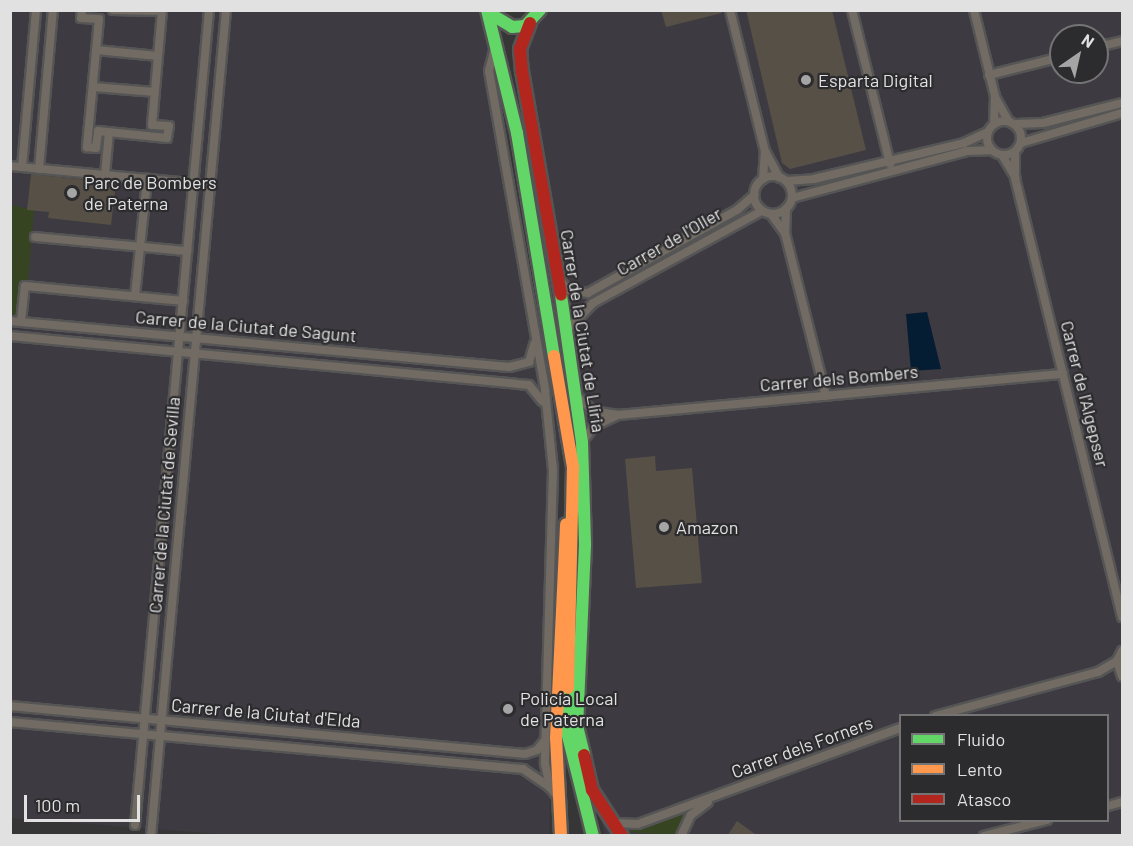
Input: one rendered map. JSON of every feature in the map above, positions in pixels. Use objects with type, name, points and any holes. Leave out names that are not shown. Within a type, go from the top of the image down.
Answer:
[{"type":"street","points":[[22,167],[36,10]]},
{"type":"street","points":[[39,169],[53,10]]},
{"type":"street","points":[[82,10],[81,18],[99,19],[87,147],[96,148],[98,131],[167,138],[168,126],[152,124],[162,11],[113,10]]},
{"type":"street","name":"Carrer de la Ciutat de Sevilla","points":[[135,825],[210,10]]},
{"type":"street","name":"Carrer de la Ciutat de Sevilla","points":[[151,832],[226,10]]},
{"type":"street","name":"Carrer de la Ciutat de Llíria","points":[[518,133],[515,71],[517,40],[540,10]]},
{"type":"street","points":[[730,10],[765,151],[763,179],[754,195],[785,233]]},
{"type":"street","points":[[852,10],[891,165]]},
{"type":"street","points":[[826,396],[785,233],[786,209],[792,198],[988,132],[994,123],[994,96],[974,10]]},
{"type":"street","name":"Carrer de la Ciutat de Llíria","points":[[488,11],[498,23],[527,24]]},
{"type":"street","name":"Carrer de la Ciutat de Llíria","points":[[488,11],[518,133],[568,433],[574,511],[567,732],[593,836]]},
{"type":"street","name":"Carrer de la Ciutat de Llíria","points":[[527,24],[520,49],[579,398],[583,526],[577,726],[592,790],[622,836]]},
{"type":"street","name":"Carrer de la Ciutat de Llíria","points":[[496,40],[489,71],[535,335],[548,424],[554,501],[545,740],[550,787]]},
{"type":"street","points":[[96,50],[158,56]]},
{"type":"street","points":[[989,75],[1049,60]]},
{"type":"street","points":[[93,87],[155,93]]},
{"type":"street","points":[[994,96],[1012,122],[1021,143]]},
{"type":"street","points":[[994,123],[1043,123],[1122,103]]},
{"type":"street","points":[[1015,178],[1015,152],[1021,143],[1122,113]]},
{"type":"street","points":[[105,175],[109,132]]},
{"type":"street","points":[[988,132],[992,150]]},
{"type":"street","points":[[763,179],[783,179],[891,165],[967,151],[992,150],[1002,155],[1015,178]]},
{"type":"street","points":[[765,151],[792,198]]},
{"type":"street","points":[[1002,155],[1015,152]]},
{"type":"street","points":[[10,166],[210,185]]},
{"type":"street","name":"Carrer de l'Algepser","points":[[1015,178],[1122,617]]},
{"type":"street","points":[[135,296],[147,179]]},
{"type":"street","name":"Carrer de l'Oller","points":[[588,293],[737,210],[754,195]]},
{"type":"street","points":[[766,212],[786,209]]},
{"type":"street","name":"Carrer de l'Oller","points":[[567,330],[593,303],[766,212]]},
{"type":"street","points":[[35,237],[187,251]]},
{"type":"street","points":[[558,279],[568,290],[588,293],[593,303]]},
{"type":"street","points":[[21,322],[25,286],[183,301]]},
{"type":"street","name":"Carrer de la Ciutat de Sagunt","points":[[10,321],[509,367],[529,362],[535,335]]},
{"type":"street","name":"Carrer de la Ciutat de Sagunt","points":[[10,336],[476,380],[536,388],[548,424]]},
{"type":"street","points":[[476,380],[478,364]]},
{"type":"street","name":"Carrer dels Bombers","points":[[579,398],[593,411],[618,415],[1063,374]]},
{"type":"street","name":"Carrer dels Bombers","points":[[582,442],[594,426],[618,415]]},
{"type":"street","name":"Carrer de la Ciutat de Llíria","points":[[561,836],[555,738],[568,433]]},
{"type":"street","points":[[571,644],[583,526]]},
{"type":"street","points":[[942,714],[1098,672],[1117,661],[1122,650]]},
{"type":"street","points":[[1098,672],[1122,676],[1117,661]]},
{"type":"street","name":"Carrer de la Ciutat d'Elda","points":[[10,706],[518,753],[537,750],[545,740]]},
{"type":"street","name":"Carrer de la Ciutat d'Elda","points":[[10,722],[516,769],[550,787]]},
{"type":"street","name":"Carrer dels Forners","points":[[612,822],[638,824],[899,728]]},
{"type":"street","points":[[516,769],[518,753]]},
{"type":"street","points":[[550,787],[559,799],[553,836]]},
{"type":"street","name":"Carrer dels Forners","points":[[681,836],[691,815],[714,797]]},
{"type":"street","points":[[585,810],[598,836]]},
{"type":"street","points":[[984,836],[1039,822]]},
{"type":"shaded area","points":[[548,10],[1122,11],[1122,835],[605,834],[576,743],[581,509],[577,420],[521,89],[529,34]]},
{"type":"shaded area","points":[[10,11],[482,11],[561,435],[549,835],[247,836],[11,818]]},
{"type":"green space","points":[[11,205],[34,210],[28,282],[21,285],[17,315],[11,314]]},
{"type":"green space","points":[[690,809],[678,835],[624,832],[634,830]]},
{"type":"water","points":[[927,312],[941,369],[911,371],[906,314]]},
{"type":"building","points":[[661,10],[721,10],[722,13],[666,27]]},
{"type":"building","name":"Esparta Digital","points":[[746,10],[832,10],[866,150],[790,169],[782,163]]},
{"type":"building","name":"Parc de Bombers de Paterna","points":[[31,174],[116,183],[111,225],[48,218],[49,212],[27,210]]},
{"type":"building","name":"Amazon","points":[[655,456],[656,471],[692,468],[702,583],[636,588],[625,459]]},
{"type":"building","points":[[737,821],[758,836],[727,836]]},
{"type":"traffic: fast","points":[[487,10],[517,133],[554,356]]},
{"type":"traffic: fast","points":[[489,13],[512,27],[525,26],[540,10]]},
{"type":"traffic: fast","points":[[561,295],[582,442],[585,545],[577,726],[584,755]]},
{"type":"traffic: fast","points":[[568,688],[567,732],[593,836]]},
{"type":"traffic: slow","points":[[554,356],[573,467],[568,688]]},
{"type":"traffic: slow","points":[[561,836],[556,738],[566,524]]},
{"type":"traffic: jam","points":[[530,23],[520,49],[522,71],[561,295]]},
{"type":"traffic: jam","points":[[584,755],[592,790],[622,836]]},
{"type":"place","name":"Esparta Digital","points":[[806,80]]},
{"type":"place","name":"Parc de Bombers de Paterna","points":[[72,193]]},
{"type":"place","name":"Amazon","points":[[664,527]]},
{"type":"place","name":"Policía Local de Paterna","points":[[508,709]]}]
